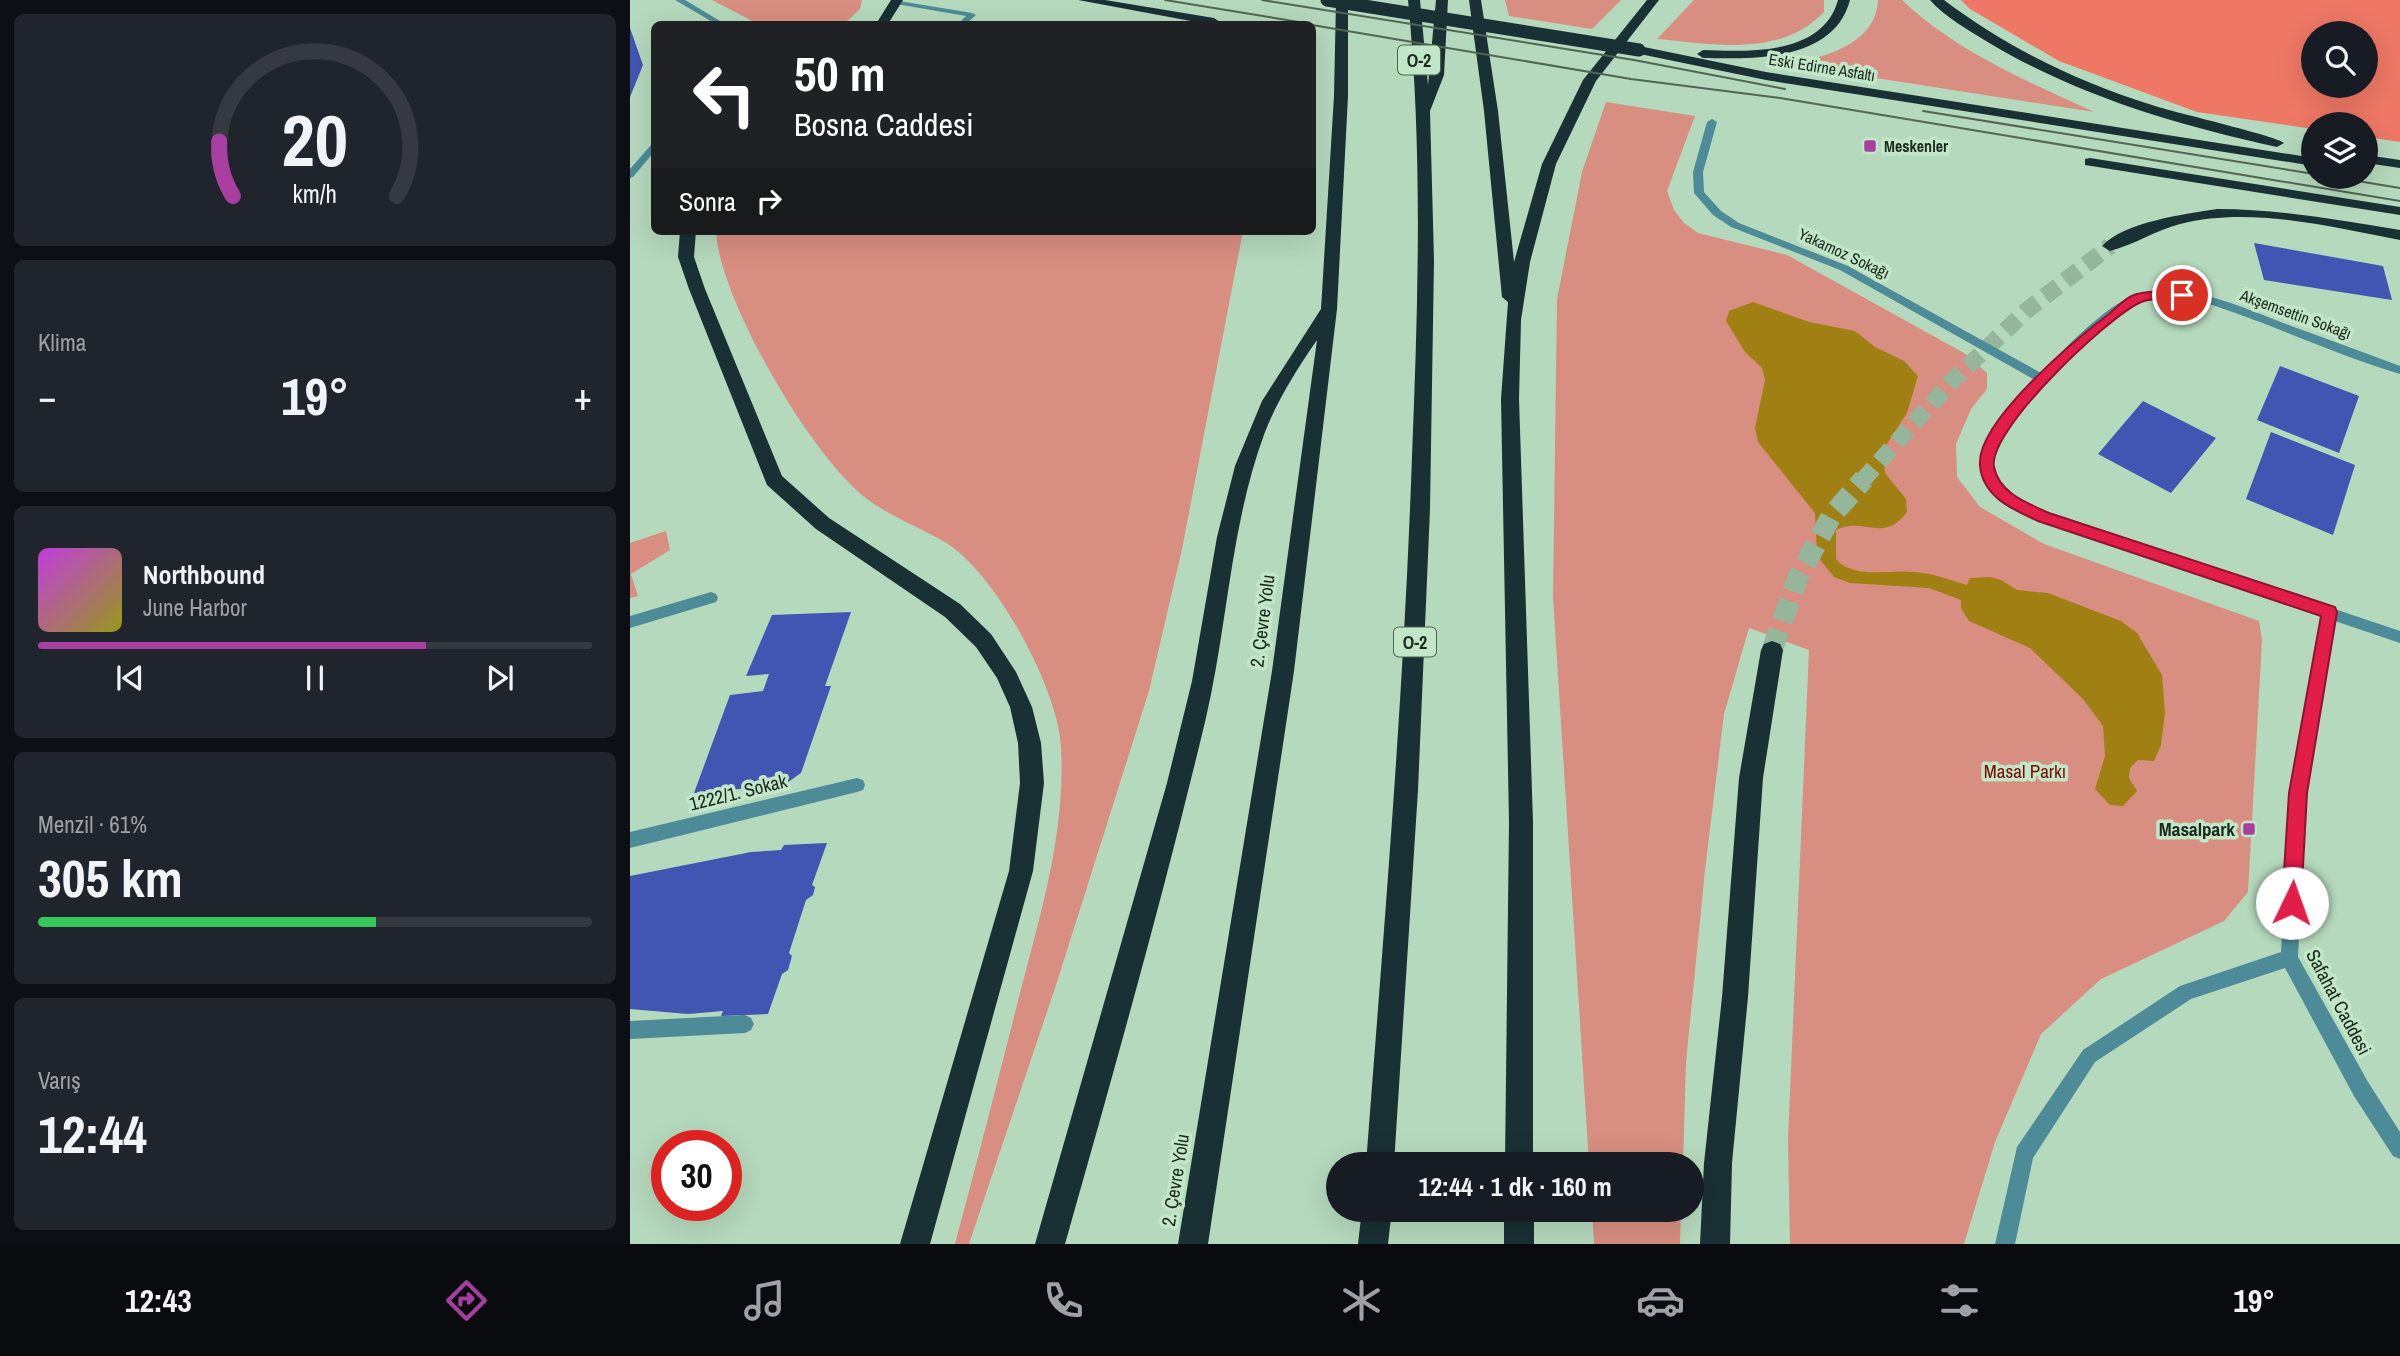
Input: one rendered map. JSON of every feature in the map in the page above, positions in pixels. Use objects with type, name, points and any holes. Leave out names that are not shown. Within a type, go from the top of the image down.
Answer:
[{"type":"highway","points":[[1084,0],[1208,21]]},
{"type":"highway","name":"Eski Edirne Asfaltı","points":[[1327,0],[1639,50],[1766,76],[2301,160]]},
{"type":"highway","name":"2. Çevre Yolu","points":[[1194,1244],[1280,698],[1329,309],[1341,96],[1342,0]]},
{"type":"highway","name":"O-2","points":[[1381,1152],[1420,554],[1426,305],[1423,120],[1414,0]]},
{"type":"highway","points":[[1423,120],[1438,75],[1443,0]]},
{"type":"highway","points":[[1475,0],[1513,320]]},
{"type":"highway","points":[[1519,1152],[1521,821],[1510,399],[1513,320],[1522,262],[1549,164],[1590,79],[1653,0]]},
{"type":"highway","points":[[1639,50],[1735,55],[1795,46],[1818,38],[1836,24],[1844,0]]},
{"type":"highway","points":[[1936,0],[1978,31],[2017,53],[2105,92],[2216,129],[2301,147]]},
{"type":"highway","points":[[884,21],[896,1]]},
{"type":"highway","points":[[2378,161],[2400,164]]},
{"type":"highway","points":[[2090,162],[2400,211]]},
{"type":"highway","points":[[2378,172],[2400,175]]},
{"type":"highway","points":[[2110,246],[2138,230],[2205,213],[2280,217],[2400,235]]},
{"type":"highway","points":[[688,235],[686,257],[697,289],[774,480],[794,502],[818,522],[916,583],[964,619],[1001,663],[1023,711],[1033,757],[1032,818],[1021,871],[915,1244]]},
{"type":"highway","points":[[1050,1244],[1145,912],[1195,715],[1242,478],[1256,432],[1278,386],[1329,309]]},
{"type":"highway","points":[[1715,1244],[1718,1163],[1735,997],[1751,778],[1772,650]]},
{"type":"highway","points":[[1373,1244],[1376,1222]]},
{"type":"highway","points":[[1519,1222],[1519,1244]]},
{"type":"street","points":[[679,0],[716,21]]},
{"type":"street","points":[[896,1],[972,15],[965,21]]},
{"type":"street","name":"Yakamoz Sokağı","points":[[1712,122],[1698,172],[1699,194],[1717,213],[1735,225],[1844,268],[2042,379]]},
{"type":"street","points":[[630,175],[651,150]]},
{"type":"street","name":"Akşemsettin Sokağı","points":[[2400,370],[2210,300],[2157,295],[2137,298],[2042,379],[1990,443],[1986,465],[1993,485],[2013,503],[2043,517],[2400,637]]},
{"type":"street","points":[[630,622],[711,598]]},
{"type":"street","name":"Safahat Caddesi","points":[[2329,612],[2298,793],[2289,958],[2361,1089],[2400,1149]]},
{"type":"street","name":"1222/1. Sokak","points":[[630,840],[857,785]]},
{"type":"street","points":[[2005,1244],[2024,1154],[2089,1056],[2186,992],[2289,958]]},
{"type":"street","points":[[630,1030],[745,1024]]},
{"type":"green space","points":[[712,0],[862,0],[860,9],[847,21],[752,21]]},
{"type":"green space","points":[[1505,0],[1621,0],[1592,29],[1509,16]]},
{"type":"green space","points":[[1694,0],[1824,0],[1824,12],[1807,27],[1767,42],[1723,45],[1657,39]]},
{"type":"green space","points":[[1878,0],[1902,0],[1969,50],[2018,77],[2094,112],[1793,65],[1834,52],[1859,37],[1869,27]]},
{"type":"green space","name":"Masal Parkı","points":[[1606,102],[1695,116],[1667,191],[1674,210],[1684,223],[1698,233],[1787,255],[1964,353],[1987,373],[1987,389],[1971,409],[1956,444],[1957,477],[1980,507],[2044,544],[2259,621],[2262,640],[2248,892],[2224,921],[2101,979],[2041,1034],[1995,1142],[1964,1244],[1790,1244],[1788,1140],[1809,650],[1749,628],[1724,714],[1686,1062],[1683,1152],[1588,1152],[1553,597],[1557,299],[1582,172]]},
{"type":"green space","points":[[717,235],[1242,235],[1182,549],[1149,691],[1057,982],[969,1244],[955,1244],[1050,874],[1060,811],[1061,747],[1057,723],[1049,695],[1022,636],[986,581],[948,544],[867,499],[845,479],[821,449],[772,375],[733,296],[721,260]]},
{"type":"green space","points":[[666,531],[670,550],[631,574],[638,596],[630,598],[630,543]]},
{"type":"green space","points":[[1593,1222],[1681,1222],[1680,1244],[1594,1244]]},
{"type":"shaded area","points":[[1961,0],[2400,0],[2400,142],[2378,139],[2378,112],[2301,112],[2301,127],[2197,112],[2059,61],[1970,9]]},
{"type":"shaded area","points":[[1753,302],[1809,322],[1855,331],[1875,347],[1904,361],[1918,376],[1907,413],[1883,450],[1885,473],[1906,499],[1907,512],[1890,526],[1855,526],[1836,530],[1836,559],[1843,565],[1862,572],[1921,573],[1967,585],[1970,578],[1990,577],[2017,590],[2048,593],[2121,621],[2137,633],[2162,675],[2165,713],[2161,745],[2154,761],[2138,760],[2130,768],[2129,778],[2137,791],[2123,806],[2110,805],[2095,789],[2105,756],[2103,726],[2083,699],[2030,648],[1969,621],[1961,608],[1961,600],[1929,588],[1850,583],[1834,577],[1817,556],[1815,513],[1758,442],[1755,428],[1765,380],[1762,368],[1745,352],[1726,321],[1729,311]]},
{"type":"building","points":[[630,28],[643,65],[630,97]]},
{"type":"building","points":[[2254,243],[2383,266],[2392,300],[2264,280]]},
{"type":"building","points":[[2280,366],[2359,396],[2339,453],[2257,420]]},
{"type":"building","points":[[2143,401],[2216,438],[2171,493],[2098,454]]},
{"type":"building","points":[[2271,432],[2355,465],[2333,535],[2246,499]]},
{"type":"building","points":[[851,612],[825,686],[831,686],[801,773],[784,785],[694,793],[730,695],[763,691],[769,674],[746,676],[772,615]]},
{"type":"building","points":[[827,843],[812,885],[815,887],[813,895],[806,900],[789,953],[792,956],[788,970],[782,974],[768,1014],[721,1016],[723,1011],[688,1014],[630,1009],[630,876],[751,852],[781,850],[784,845]]},
{"type":"tunnel","points":[[1862,481],[1951,382],[2026,311],[2110,246]]},
{"type":"tunnel","points":[[1772,650],[1798,577],[1832,515],[1864,479]]},
{"type":"tram line","points":[[1165,0],[1293,21]]},
{"type":"tram line","points":[[1262,0],[1634,60],[1785,89]]},
{"type":"tram line","points":[[1316,26],[1631,79],[1780,98],[2400,201]]},
{"type":"tram line","points":[[1923,111],[2301,172]]},
{"type":"tram line","points":[[2378,184],[2400,188]]},
{"type":"place","name":"Meskenler","points":[[1870,146]]},
{"type":"place","name":"Masalpark","points":[[2249,829]]},
{"type":"route","points":[[2182,295],[2137,298],[2097,329],[2042,379],[2011,415],[1990,443],[1986,465],[1993,485],[2013,503],[2043,517],[2329,612],[2298,793],[2292,903]]}]
